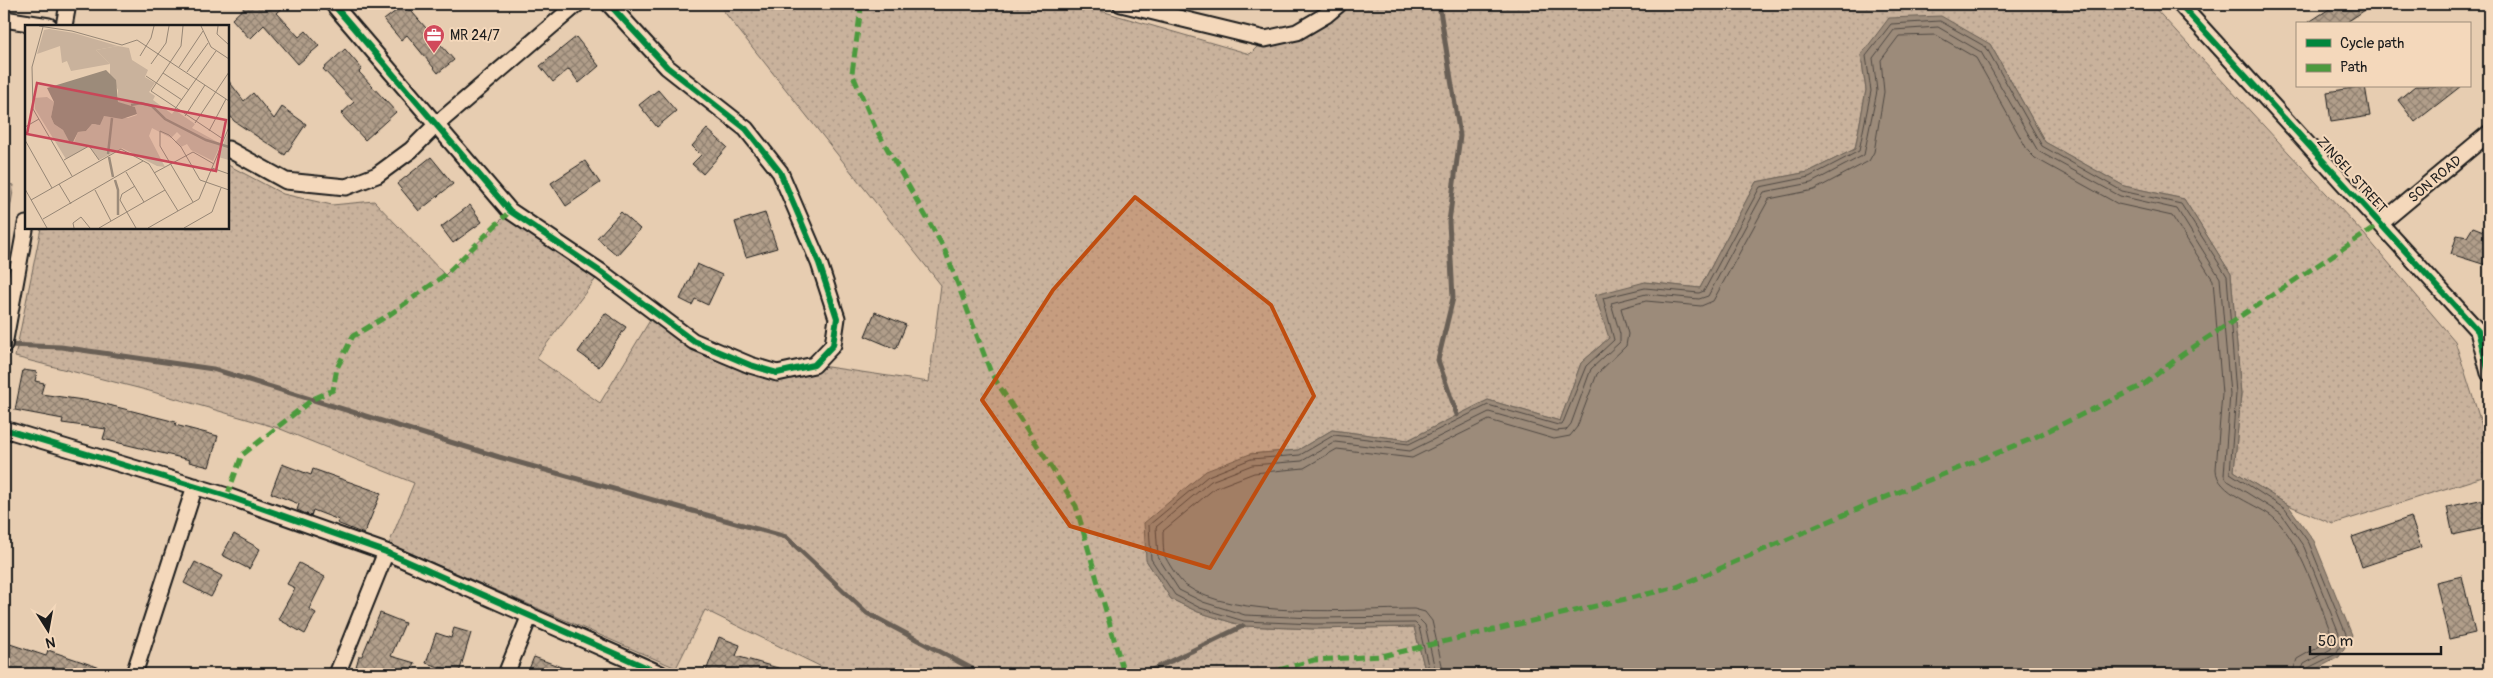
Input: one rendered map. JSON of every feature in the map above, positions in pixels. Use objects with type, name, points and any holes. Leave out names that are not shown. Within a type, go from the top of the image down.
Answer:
[{"type":"street","points":[[64,25],[68,4]]},
{"type":"street","points":[[333,4],[510,211],[600,272],[693,341],[750,365],[776,373],[814,365],[833,345],[836,318],[819,263],[780,172],[746,129],[667,67],[610,4]]},
{"type":"street","points":[[229,150],[286,181],[346,187],[377,175],[411,150],[436,124],[577,4]]},
{"type":"street","points":[[1120,4],[1265,39],[1297,32],[1326,15],[1339,4]]},
{"type":"street","name":"ZINGEL STREET","points":[[2180,4],[2380,224],[2483,329],[2489,372]]},
{"type":"street","points":[[4,19],[43,25]]},
{"type":"street","name":"SON ROAD","points":[[2380,224],[2489,134]]},
{"type":"street","points":[[4,345],[25,229]]},
{"type":"street","points":[[4,429],[275,511],[386,552],[661,674]]},
{"type":"street","points":[[134,674],[195,486]]},
{"type":"street","points":[[337,674],[386,552]]},
{"type":"street","points":[[506,674],[530,615]]},
{"type":"highlighted area","points":[[1135,197],[1271,305],[1314,396],[1210,568],[1070,526],[982,400],[1053,290]]},
{"type":"shaded area","points":[[718,4],[1077,4],[1250,54],[1265,39],[1339,4],[2151,4],[2364,234],[2455,341],[2489,448],[2489,475],[2333,524],[2288,505],[2234,471],[2241,394],[2231,274],[2184,199],[2124,186],[2045,142],[1990,44],[1861,55],[1866,90],[1855,149],[1808,172],[1756,182],[1700,288],[1645,282],[1609,338],[1581,363],[1560,421],[1488,400],[1408,440],[1332,430],[1298,450],[1250,454],[1146,560],[1171,599],[1198,612],[1243,626],[1314,629],[1414,627],[1426,674],[836,674],[705,610],[676,668],[389,544],[414,483],[278,428],[146,390],[15,357],[41,229],[229,229],[229,166],[283,194],[332,205],[374,201],[445,275],[510,211],[601,272],[536,358],[600,403],[655,312],[693,341],[776,373],[814,365],[929,382],[941,285]]},
{"type":"shaded area","points":[[4,184],[14,185],[4,246]]},
{"type":"water","points":[[1941,16],[1990,44],[2045,142],[2124,186],[2184,199],[2231,274],[2241,394],[2234,471],[2288,505],[2314,541],[2352,635],[2339,657],[2307,674],[1426,674],[1414,627],[1314,629],[1243,626],[1198,612],[1171,599],[1146,560],[1144,523],[1206,471],[1250,454],[1298,450],[1332,430],[1408,440],[1488,400],[1560,421],[1581,363],[1609,338],[1595,295],[1645,282],[1700,288],[1756,182],[1808,172],[1855,149],[1866,90],[1861,55],[1889,18]]},
{"type":"building","points":[[248,4],[287,4],[277,13],[299,37],[306,31],[319,46],[298,64],[264,25],[250,39],[232,19]]},
{"type":"building","points":[[405,4],[454,60],[438,73],[407,35],[401,40],[384,20]]},
{"type":"building","points":[[2337,4],[2374,4],[2347,22],[2309,22]]},
{"type":"building","points":[[576,37],[599,66],[579,83],[569,69],[553,82],[540,66]]},
{"type":"building","points":[[345,49],[362,69],[359,72],[396,112],[365,140],[341,114],[354,102],[323,69]]},
{"type":"building","points":[[229,81],[244,101],[253,93],[274,119],[282,107],[306,124],[285,155],[234,121],[229,114]]},
{"type":"building","points":[[2365,88],[2370,116],[2331,122],[2327,92]]},
{"type":"building","points":[[2413,88],[2458,88],[2415,122],[2398,100]]},
{"type":"building","points":[[658,90],[676,111],[657,127],[639,105]]},
{"type":"building","points":[[707,129],[727,147],[703,174],[692,164],[701,155],[692,146]]},
{"type":"building","points":[[431,157],[453,184],[419,211],[397,184]]},
{"type":"building","points":[[585,161],[600,183],[566,206],[551,183]]},
{"type":"building","points":[[470,205],[482,222],[453,243],[441,227]]},
{"type":"building","points":[[621,212],[640,229],[617,255],[597,238]]},
{"type":"building","points":[[765,213],[777,248],[746,257],[735,222]]},
{"type":"building","points":[[2473,227],[2486,232],[2483,240],[2489,241],[2489,266],[2451,254],[2457,235],[2467,237]]},
{"type":"building","points":[[697,264],[722,275],[708,305],[695,299],[692,305],[680,299]]},
{"type":"building","points":[[875,312],[906,325],[896,349],[865,336]]},
{"type":"building","points":[[605,313],[626,327],[599,367],[578,352]]},
{"type":"building","points":[[23,370],[37,372],[35,381],[44,383],[41,394],[97,402],[176,422],[175,425],[218,436],[209,467],[189,462],[190,460],[103,439],[106,429],[62,423],[63,419],[15,410]]},
{"type":"building","points":[[282,464],[311,475],[313,469],[381,493],[364,534],[337,523],[339,520],[313,510],[311,516],[297,510],[299,504],[271,493]]},
{"type":"building","points":[[2489,498],[2489,527],[2453,535],[2447,507]]},
{"type":"building","points":[[2411,517],[2421,547],[2362,567],[2352,537]]},
{"type":"building","points":[[234,534],[260,549],[249,569],[222,555]]},
{"type":"building","points":[[195,562],[222,576],[211,597],[184,583]]},
{"type":"building","points":[[299,563],[325,577],[309,609],[316,613],[305,634],[278,619],[295,588],[287,584]]},
{"type":"building","points":[[2462,576],[2475,633],[2449,639],[2436,582]]},
{"type":"building","points":[[380,613],[405,623],[391,656],[415,663],[411,674],[354,674],[359,656],[362,656]]},
{"type":"building","points":[[454,628],[471,633],[459,673],[426,663],[436,633],[451,638]]},
{"type":"building","points":[[719,637],[740,645],[736,656],[785,670],[785,674],[705,674]]},
{"type":"building","points":[[4,642],[46,656],[48,650],[112,672],[112,674],[10,674],[4,672]]},
{"type":"building","points":[[534,657],[577,673],[577,674],[527,674]]},
{"type":"waterway","points":[[1439,4],[1460,136],[1449,222],[1453,298],[1438,360],[1457,415]]},
{"type":"waterway","points":[[7,345],[61,347],[213,369],[499,457],[786,537],[867,613],[978,672],[1008,674]]},
{"type":"waterway","points":[[1144,674],[1243,626]]},
{"type":"marked path","points":[[858,4],[861,8],[852,73],[875,127],[945,250],[991,373],[1076,506],[1124,674]]},
{"type":"marked path","points":[[227,496],[242,455],[313,399],[333,390],[337,368],[353,336],[389,315],[445,275],[510,211]]},
{"type":"marked path","points":[[1265,674],[1314,660],[1382,656],[1677,587],[1869,504],[2029,440],[2143,385],[2183,354],[2380,224]]},
{"type":"cycle path","points":[[333,4],[510,211],[601,272],[693,341],[750,365],[777,373],[814,365],[833,345],[837,318],[819,263],[780,172],[746,129],[667,67],[609,4]]},
{"type":"cycle path","points":[[2180,4],[2478,331],[2489,373]]},
{"type":"cycle path","points":[[4,429],[227,496],[386,552],[661,674]]},
{"type":"place","name":"MR 24/7","points":[[434,54]]}]
